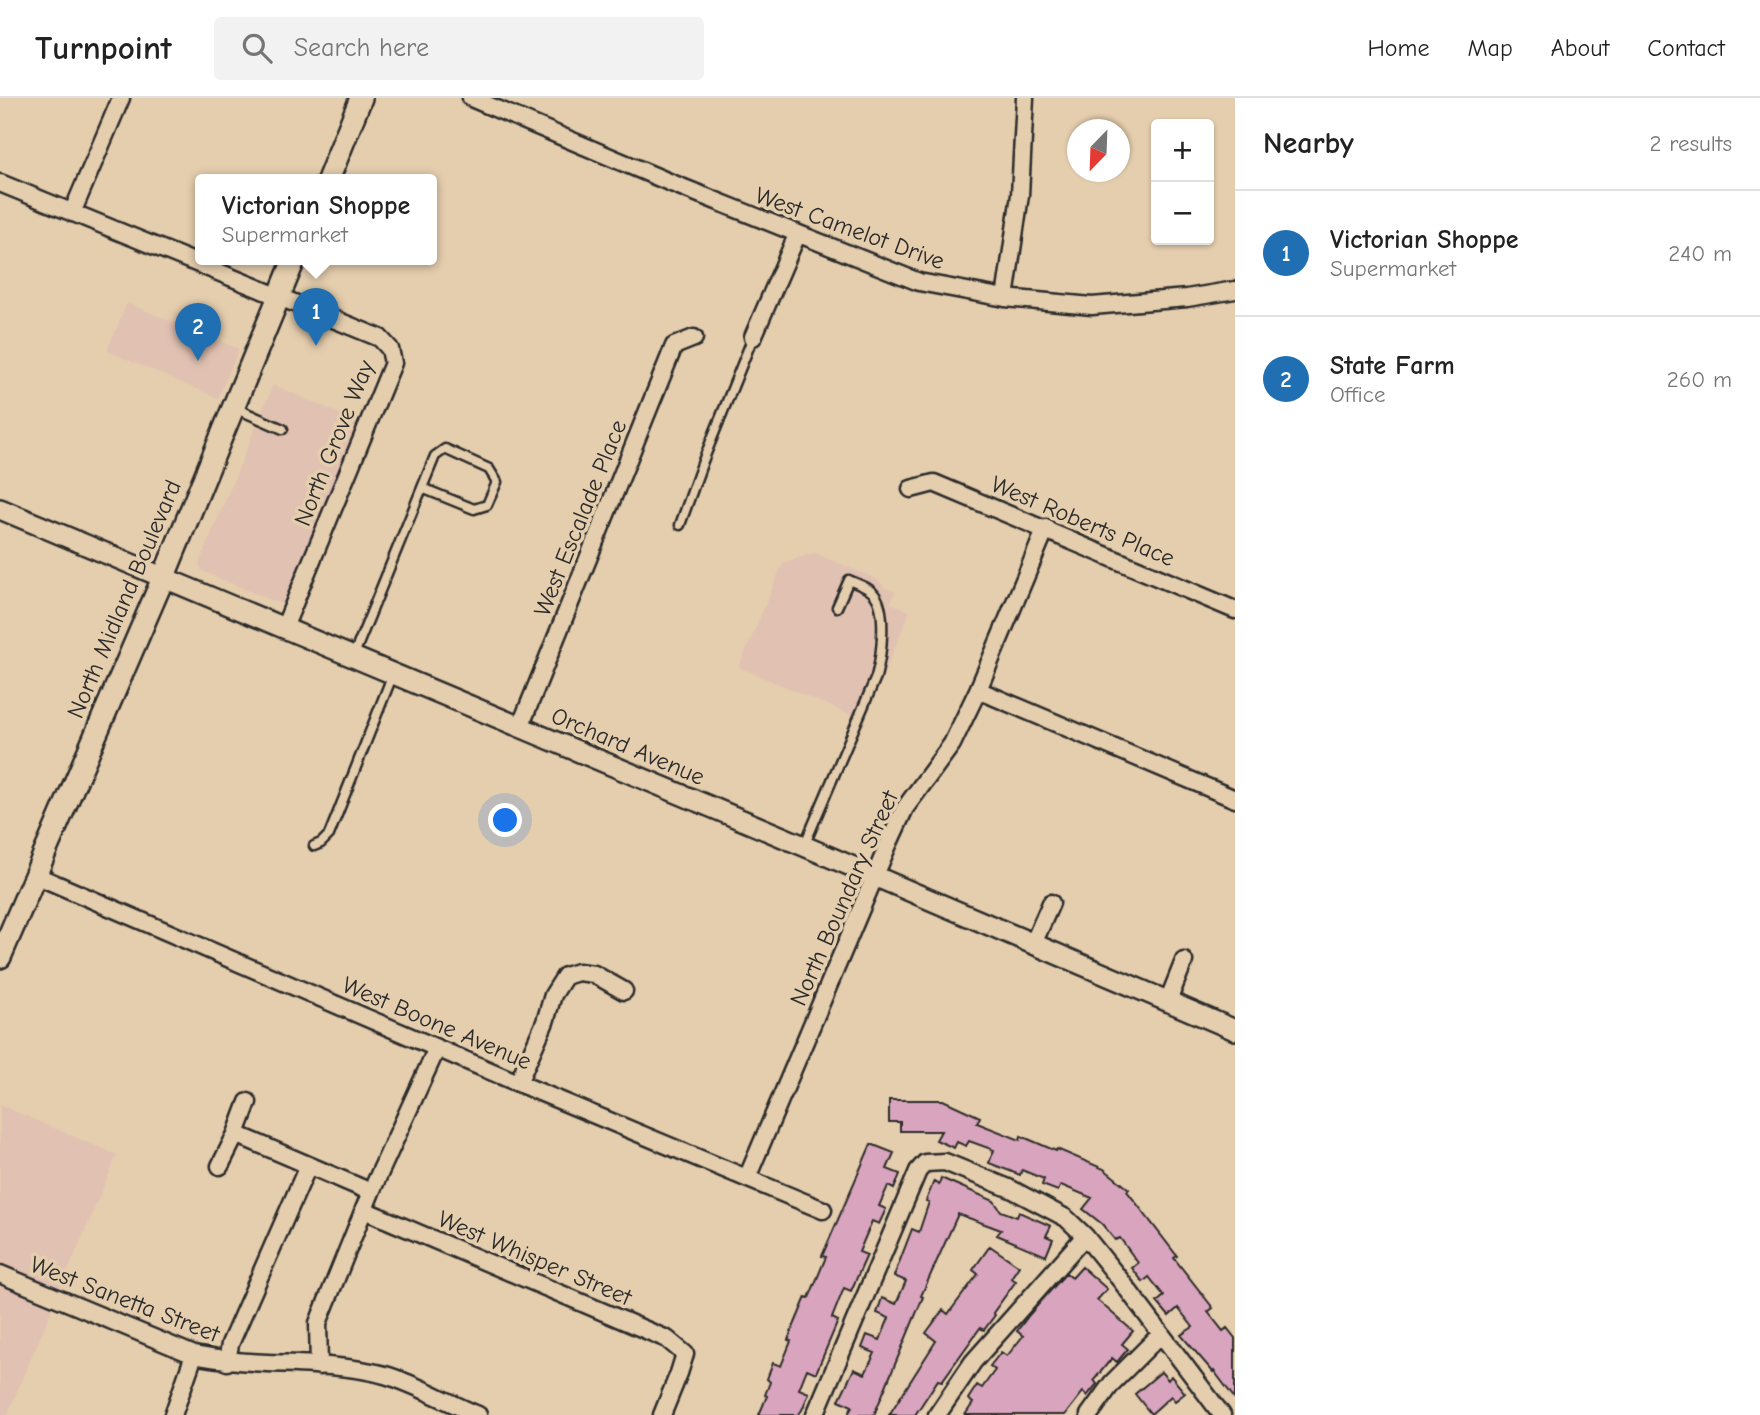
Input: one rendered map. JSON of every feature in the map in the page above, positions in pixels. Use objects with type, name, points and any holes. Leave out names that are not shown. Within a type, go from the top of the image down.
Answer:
[{"type":"main road","points":[[330,174],[361,98]]},
{"type":"main road","name":"North Midland Boulevard","points":[[0,957],[164,576],[293,265]]},
{"type":"street","points":[[72,213],[121,98]]},
{"type":"street","name":"West Camelot Drive","points":[[471,98],[797,235],[919,282],[1005,299],[1092,306],[1187,298],[1235,290]]},
{"type":"street","points":[[1005,299],[1020,195],[1025,98]]},
{"type":"street","name":"North Grove Way","points":[[0,183],[195,263]]},
{"type":"street","points":[[753,337],[797,235]]},
{"type":"street","name":"North Grove Way","points":[[200,265],[380,338],[390,349],[393,363],[284,628]]},
{"type":"street","name":"West Escalade Place","points":[[520,727],[674,346],[694,338]]},
{"type":"street","name":"West Roberts Place","points":[[911,489],[934,483],[1235,610]]},
{"type":"street","name":"Orchard Avenue","points":[[0,509],[1235,1030]]},
{"type":"street","name":"North Boundary Street","points":[[747,1178],[905,808],[952,744],[978,690],[1046,528]]},
{"type":"street","points":[[978,690],[1235,799]]},
{"type":"street","name":"West Boone Avenue","points":[[35,875],[518,1083],[823,1210]]},
{"type":"street","points":[[1033,944],[1051,903]]},
{"type":"street","points":[[1168,1001],[1184,961]]},
{"type":"street","points":[[518,1083],[545,1022],[553,995],[565,976],[578,972],[594,974],[624,991]]},
{"type":"street","points":[[319,1366],[318,1323],[371,1192],[437,1048]]},
{"type":"street","points":[[220,1166],[248,1102]]},
{"type":"street","points":[[236,1134],[371,1192]]},
{"type":"street","points":[[815,1415],[918,1171],[925,1163],[945,1162],[1035,1201],[1066,1218],[1085,1236],[1222,1415]]},
{"type":"street","points":[[227,1362],[230,1344],[308,1166]]},
{"type":"street","name":"West Whisper Street","points":[[364,1210],[667,1339],[685,1354],[662,1415]]},
{"type":"street","points":[[937,1415],[973,1362],[1085,1236]]},
{"type":"street","name":"West Sanetta Street","points":[[0,1274],[194,1355],[227,1362],[319,1366],[386,1375],[478,1415]]},
{"type":"street","points":[[1089,1415],[1112,1383],[1161,1334]]},
{"type":"street","points":[[173,1415],[194,1355]]},
{"type":"lane","points":[[680,525],[753,337]]},
{"type":"lane","points":[[234,407],[284,429]]},
{"type":"lane","points":[[353,657],[435,456],[445,449],[489,469],[497,482],[487,505],[474,509],[422,488]]},
{"type":"lane","points":[[804,846],[880,662],[883,638],[874,593],[849,580],[837,607]]},
{"type":"lane","points":[[314,846],[321,844],[328,835],[393,674]]},
{"type":"shaded area","points":[[127,303],[239,349],[218,398],[107,351]]},
{"type":"shaded area","points":[[273,385],[362,423],[285,606],[202,571],[199,564]]},
{"type":"shaded area","points":[[814,553],[877,579],[885,588],[895,592],[891,603],[910,611],[865,721],[739,667],[783,563]]},
{"type":"shaded area","points":[[0,1105],[117,1155],[7,1415],[0,1415]]},
{"type":"building","points":[[889,1100],[943,1100],[980,1117],[977,1123],[1020,1140],[1021,1136],[1056,1151],[1057,1149],[1104,1169],[1129,1189],[1127,1191],[1177,1256],[1174,1258],[1213,1308],[1208,1312],[1223,1331],[1227,1328],[1235,1338],[1235,1399],[1181,1335],[1193,1327],[1178,1308],[1169,1316],[1157,1302],[1164,1296],[1149,1277],[1143,1282],[1132,1268],[1138,1263],[1120,1238],[1115,1240],[1102,1224],[1083,1209],[1092,1198],[1061,1185],[1058,1191],[1042,1185],[1044,1179],[1022,1170],[1020,1175],[989,1163],[994,1150],[969,1141],[966,1146],[957,1142],[954,1148],[936,1140],[941,1131],[900,1131],[900,1122],[889,1122]]},
{"type":"building","points":[[871,1144],[894,1153],[887,1169],[900,1174],[894,1189],[888,1186],[879,1206],[886,1209],[879,1224],[872,1221],[859,1252],[867,1255],[851,1291],[844,1288],[832,1318],[838,1321],[816,1373],[807,1369],[799,1389],[809,1393],[802,1410],[798,1415],[759,1415],[767,1396],[765,1395],[770,1382],[767,1379],[773,1363],[781,1366],[791,1341],[788,1340],[826,1257],[822,1256]]},
{"type":"building","points":[[941,1178],[994,1201],[1001,1211],[1017,1217],[1019,1212],[1051,1226],[1046,1236],[1053,1239],[1046,1256],[997,1235],[1001,1230],[958,1214],[921,1296],[923,1297],[874,1415],[848,1415],[852,1406],[839,1400],[854,1369],[865,1374],[875,1353],[862,1348],[867,1335],[880,1340],[889,1318],[877,1313],[882,1298],[896,1304],[906,1281],[894,1276],[912,1229],[919,1232],[934,1181],[939,1184]]},
{"type":"building","points":[[990,1246],[1019,1266],[1011,1278],[1016,1281],[984,1330],[980,1328],[942,1381],[938,1380],[915,1415],[889,1415],[936,1341],[926,1333],[943,1310],[948,1314],[978,1274],[973,1270]]},
{"type":"building","points":[[1082,1267],[1107,1289],[1097,1300],[1133,1331],[1122,1344],[1128,1349],[1117,1362],[1112,1358],[1094,1380],[1097,1384],[1087,1396],[1083,1392],[1065,1415],[965,1415],[973,1403],[968,1399],[977,1385],[982,1388],[995,1370],[990,1366],[1001,1352],[1007,1356],[1023,1336],[1017,1331],[1029,1315],[1066,1273],[1072,1278]]},
{"type":"building","points":[[1161,1372],[1168,1380],[1171,1376],[1185,1393],[1175,1401],[1171,1396],[1151,1414],[1135,1394]]},
{"type":"place","name":"Victorian Shoppe","points":[[316,346]]},
{"type":"place","name":"State Farm","points":[[198,361]]}]
